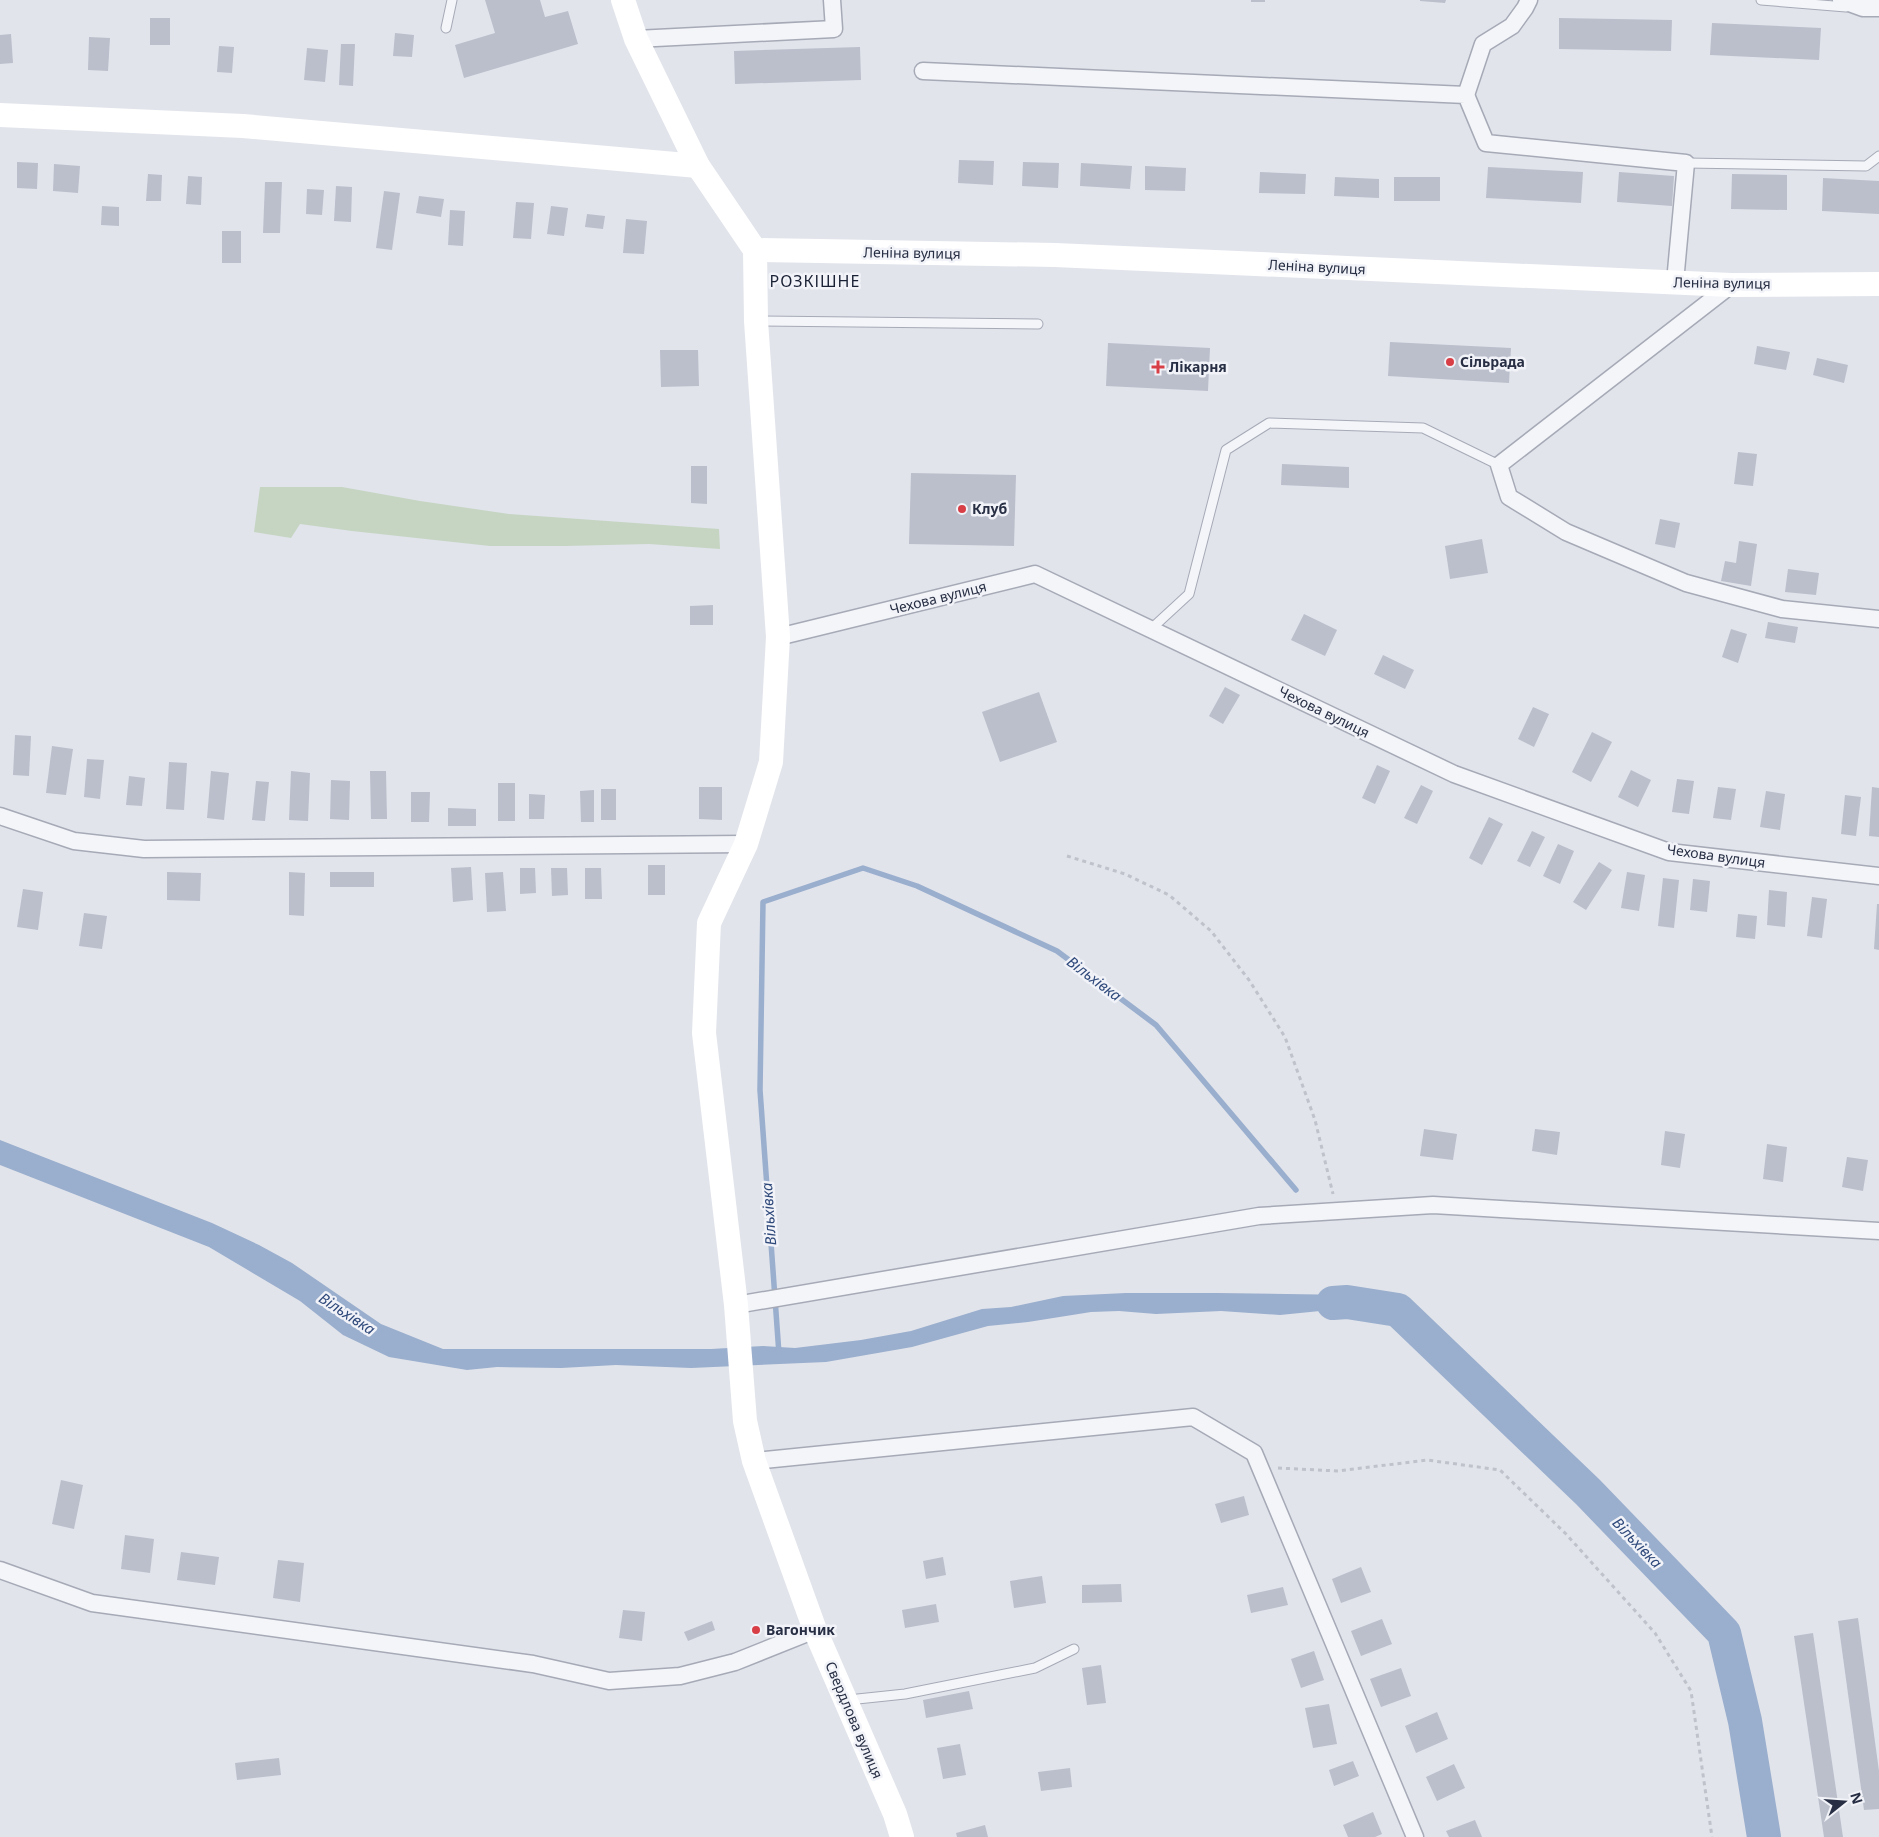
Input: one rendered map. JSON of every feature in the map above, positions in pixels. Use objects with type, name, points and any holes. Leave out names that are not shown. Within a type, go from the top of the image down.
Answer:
[{"type":"street","points":[[623,0],[636,39],[698,166],[755,250]]},
{"type":"street","points":[[636,39],[834,29],[832,0]]},
{"type":"street","points":[[1529,0],[1512,26],[1483,44],[1466,95],[1486,143],[1686,163],[1675,282]]},
{"type":"street","points":[[1841,0],[1870,6]]},
{"type":"street","points":[[923,71],[1466,95]]},
{"type":"street","points":[[0,115],[243,126],[698,166]]},
{"type":"street","name":"Леніна вулиця","points":[[755,250],[1055,255],[1731,285],[1879,284]]},
{"type":"street","name":"Свердлова вулиця","points":[[755,250],[756,321],[778,638],[771,762],[746,844],[709,923],[704,1033],[736,1306],[745,1421],[754,1462],[815,1630],[895,1814],[902,1837]]},
{"type":"street","points":[[1731,285],[1500,465],[1509,497],[1566,532],[1686,583],[1782,609],[1879,619]]},
{"type":"street","name":"Чехова вулиця","points":[[778,638],[1035,574],[1454,774],[1669,852],[1879,876]]},
{"type":"street","points":[[0,816],[74,841],[144,849],[746,844]]},
{"type":"street","points":[[736,1306],[1259,1216],[1433,1205],[1879,1231]]},
{"type":"street","points":[[754,1462],[1193,1417],[1254,1453],[1414,1837]]},
{"type":"street","points":[[0,1570],[92,1603],[533,1664],[609,1681],[680,1676],[735,1662],[815,1630]]},
{"type":"lane","points":[[446,28],[452,0]]},
{"type":"lane","points":[[1761,0],[1870,6]]},
{"type":"lane","points":[[1686,163],[1866,166],[1879,156]]},
{"type":"lane","points":[[756,321],[1038,324]]},
{"type":"lane","points":[[1151,629],[1189,594],[1226,450],[1269,423],[1423,428],[1500,465]]},
{"type":"lane","points":[[845,1700],[905,1694],[1036,1668],[1074,1650]]},
{"type":"path","points":[[1067,856],[1125,874],[1169,895],[1211,931],[1249,980],[1285,1037],[1315,1120],[1337,1212]]},
{"type":"path","points":[[1260,1467],[1338,1472],[1427,1460],[1500,1470],[1566,1534],[1655,1633],[1691,1691],[1712,1837]]},
{"type":"green space","points":[[260,487],[342,487],[509,514],[719,529],[720,549],[649,544],[490,546],[300,524],[291,538],[254,532]]},
{"type":"water","points":[[0,1140],[212,1223],[259,1245],[292,1263],[381,1324],[443,1349],[711,1349],[763,1346],[795,1348],[861,1340],[911,1331],[982,1309],[1011,1307],[1063,1296],[1126,1293],[1217,1293],[1351,1295],[1380,1299],[1376,1312],[1330,1310],[1280,1315],[1221,1311],[1156,1314],[1119,1311],[1091,1312],[988,1326],[912,1347],[826,1362],[691,1368],[616,1365],[561,1368],[497,1367],[467,1370],[389,1357],[343,1335],[300,1301],[209,1247],[0,1165]]},
{"type":"building","points":[[485,0],[540,0],[545,17],[568,11],[578,44],[464,78],[455,45],[495,33]]},
{"type":"building","points":[[1251,0],[1265,0],[1265,2],[1251,2]]},
{"type":"building","points":[[1420,0],[1446,0],[1445,3]]},
{"type":"building","points":[[150,18],[170,18],[170,45],[150,45]]},
{"type":"building","points":[[1559,18],[1672,20],[1671,51],[1559,49]]},
{"type":"building","points":[[1712,23],[1821,28],[1819,60],[1710,55]]},
{"type":"building","points":[[395,33],[414,35],[412,57],[393,56]]},
{"type":"building","points":[[11,34],[13,63],[0,64],[0,35]]},
{"type":"building","points":[[89,37],[110,38],[108,71],[88,70]]},
{"type":"building","points":[[341,44],[355,44],[353,86],[339,85]]},
{"type":"building","points":[[219,46],[234,47],[232,73],[217,72]]},
{"type":"building","points":[[860,47],[861,80],[735,84],[734,51]]},
{"type":"building","points":[[307,48],[328,50],[325,82],[304,80]]},
{"type":"building","points":[[959,160],[994,161],[993,185],[958,183]]},
{"type":"building","points":[[17,162],[38,163],[37,189],[17,188]]},
{"type":"building","points":[[1023,162],[1059,163],[1058,188],[1022,186]]},
{"type":"building","points":[[1081,163],[1132,166],[1130,189],[1080,186]]},
{"type":"building","points":[[54,164],[80,166],[78,193],[53,191]]},
{"type":"building","points":[[1145,166],[1186,168],[1185,191],[1145,190]]},
{"type":"building","points":[[1488,167],[1583,172],[1581,203],[1486,198]]},
{"type":"building","points":[[1260,172],[1306,174],[1305,194],[1259,193]]},
{"type":"building","points":[[1619,172],[1674,176],[1672,206],[1617,202]]},
{"type":"building","points":[[148,174],[162,175],[161,201],[146,201]]},
{"type":"building","points":[[1732,174],[1787,175],[1787,210],[1731,209]]},
{"type":"building","points":[[188,176],[202,177],[201,205],[186,204]]},
{"type":"building","points":[[1335,177],[1379,179],[1379,198],[1334,196]]},
{"type":"building","points":[[1394,177],[1440,177],[1440,201],[1394,201]]},
{"type":"building","points":[[1823,178],[1879,181],[1879,214],[1822,211]]},
{"type":"building","points":[[265,182],[282,182],[280,233],[263,233]]},
{"type":"building","points":[[336,186],[352,187],[351,222],[334,221]]},
{"type":"building","points":[[307,189],[324,190],[322,215],[306,214]]},
{"type":"building","points":[[384,191],[400,193],[392,250],[376,248]]},
{"type":"building","points":[[419,196],[444,199],[441,217],[416,213]]},
{"type":"building","points":[[516,202],[534,203],[531,239],[513,238]]},
{"type":"building","points":[[102,206],[119,207],[119,226],[101,225]]},
{"type":"building","points":[[551,206],[568,208],[564,236],[547,234]]},
{"type":"building","points":[[450,210],[465,211],[463,246],[448,245]]},
{"type":"building","points":[[587,214],[605,216],[603,229],[585,227]]},
{"type":"building","points":[[626,219],[647,221],[644,254],[623,253]]},
{"type":"building","points":[[222,231],[241,231],[241,263],[222,263]]},
{"type":"building","name":"Сільрада","points":[[1390,342],[1511,348],[1509,383],[1388,376]]},
{"type":"building","name":"Лікарня","points":[[1108,343],[1210,348],[1208,391],[1106,386]]},
{"type":"building","points":[[1757,346],[1790,352],[1786,370],[1754,364]]},
{"type":"building","points":[[660,350],[698,350],[699,386],[661,387]]},
{"type":"building","points":[[1817,358],[1848,365],[1844,383],[1813,375]]},
{"type":"building","points":[[1738,452],[1757,454],[1753,486],[1734,484]]},
{"type":"building","points":[[1282,464],[1349,467],[1349,488],[1281,485]]},
{"type":"building","points":[[691,466],[707,466],[707,504],[691,503]]},
{"type":"building","name":"Клуб","points":[[911,473],[1016,475],[1014,546],[909,544]]},
{"type":"building","points":[[1660,519],[1680,523],[1675,548],[1655,544]]},
{"type":"building","points":[[1482,539],[1488,573],[1450,579],[1445,546]]},
{"type":"building","points":[[1739,541],[1757,544],[1751,586],[1721,581],[1725,561],[1736,563]]},
{"type":"building","points":[[1788,569],[1819,573],[1816,595],[1785,592]]},
{"type":"building","points":[[713,605],[713,625],[690,625],[690,606]]},
{"type":"building","points":[[1304,614],[1337,630],[1325,656],[1291,640]]},
{"type":"building","points":[[1768,622],[1798,627],[1795,643],[1765,638]]},
{"type":"building","points":[[1731,629],[1747,634],[1738,663],[1722,657]]},
{"type":"building","points":[[1383,655],[1414,670],[1405,689],[1374,674]]},
{"type":"building","points":[[1225,687],[1240,695],[1223,724],[1209,716]]},
{"type":"building","points":[[1039,692],[1057,742],[1000,762],[982,712]]},
{"type":"building","points":[[1533,707],[1549,714],[1534,747],[1518,739]]},
{"type":"building","points":[[1592,732],[1612,742],[1591,782],[1572,772]]},
{"type":"building","points":[[15,735],[31,736],[29,776],[13,775]]},
{"type":"building","points":[[52,746],[73,749],[66,795],[46,793]]},
{"type":"building","points":[[87,759],[104,760],[100,799],[84,797]]},
{"type":"building","points":[[169,762],[187,763],[184,810],[166,809]]},
{"type":"building","points":[[1377,765],[1390,771],[1375,804],[1362,798]]},
{"type":"building","points":[[1631,770],[1651,780],[1638,807],[1618,797]]},
{"type":"building","points":[[211,771],[229,773],[224,820],[207,818]]},
{"type":"building","points":[[291,771],[310,773],[308,821],[289,820]]},
{"type":"building","points":[[370,771],[386,771],[387,819],[371,819]]},
{"type":"building","points":[[129,776],[145,778],[142,806],[126,805]]},
{"type":"building","points":[[1677,779],[1694,781],[1689,814],[1672,812]]},
{"type":"building","points":[[331,780],[350,781],[349,820],[330,819]]},
{"type":"building","points":[[256,781],[269,782],[265,821],[252,820]]},
{"type":"building","points":[[498,783],[515,783],[515,821],[498,821]]},
{"type":"building","points":[[1421,785],[1433,791],[1417,824],[1404,818]]},
{"type":"building","points":[[699,787],[722,787],[722,820],[699,819]]},
{"type":"building","points":[[1718,787],[1736,789],[1731,820],[1713,818]]},
{"type":"building","points":[[1872,787],[1879,788],[1879,837],[1869,836]]},
{"type":"building","points":[[601,789],[616,789],[616,820],[601,820]]},
{"type":"building","points":[[594,790],[594,822],[581,822],[580,791]]},
{"type":"building","points":[[1766,791],[1785,794],[1780,830],[1760,827]]},
{"type":"building","points":[[411,792],[430,792],[429,822],[411,822]]},
{"type":"building","points":[[529,794],[545,795],[544,819],[529,819]]},
{"type":"building","points":[[1845,795],[1861,797],[1856,836],[1841,834]]},
{"type":"building","points":[[448,808],[476,809],[476,826],[448,826]]},
{"type":"building","points":[[1489,817],[1503,824],[1482,865],[1469,858]]},
{"type":"building","points":[[1532,831],[1545,837],[1530,867],[1517,861]]},
{"type":"building","points":[[1558,844],[1574,851],[1560,884],[1543,876]]},
{"type":"building","points":[[1599,862],[1612,870],[1586,910],[1573,902]]},
{"type":"building","points":[[648,865],[665,865],[665,895],[648,895]]},
{"type":"building","points":[[471,867],[473,900],[453,902],[451,868]]},
{"type":"building","points":[[520,868],[535,868],[536,893],[520,894]]},
{"type":"building","points":[[551,868],[567,868],[568,895],[552,896]]},
{"type":"building","points":[[585,868],[601,868],[602,899],[585,899]]},
{"type":"building","points":[[167,872],[201,873],[200,901],[167,900]]},
{"type":"building","points":[[289,872],[305,873],[304,916],[289,915]]},
{"type":"building","points":[[330,872],[374,872],[374,887],[330,887]]},
{"type":"building","points":[[503,872],[506,911],[487,912],[485,873]]},
{"type":"building","points":[[1627,872],[1645,875],[1639,911],[1621,908]]},
{"type":"building","points":[[1663,878],[1679,880],[1674,928],[1658,926]]},
{"type":"building","points":[[1693,879],[1710,881],[1707,912],[1690,910]]},
{"type":"building","points":[[23,889],[43,892],[38,930],[17,927]]},
{"type":"building","points":[[1769,890],[1787,892],[1785,927],[1767,925]]},
{"type":"building","points":[[1812,897],[1827,899],[1822,938],[1807,936]]},
{"type":"building","points":[[1877,904],[1879,904],[1879,950],[1874,949]]},
{"type":"building","points":[[84,913],[107,916],[102,949],[79,946]]},
{"type":"building","points":[[1738,914],[1757,916],[1755,939],[1736,937]]},
{"type":"building","points":[[1424,1129],[1457,1134],[1453,1160],[1420,1156]]},
{"type":"building","points":[[1535,1129],[1560,1132],[1557,1155],[1532,1151]]},
{"type":"building","points":[[1665,1131],[1685,1134],[1680,1168],[1661,1165]]},
{"type":"building","points":[[1767,1144],[1787,1147],[1783,1182],[1763,1179]]},
{"type":"building","points":[[1847,1157],[1868,1160],[1863,1191],[1842,1187]]},
{"type":"building","points":[[61,1480],[83,1485],[74,1529],[52,1524]]},
{"type":"building","points":[[1244,1496],[1249,1515],[1221,1523],[1215,1504]]},
{"type":"building","points":[[125,1535],[154,1539],[150,1573],[121,1569]]},
{"type":"building","points":[[181,1552],[219,1557],[215,1585],[177,1580]]},
{"type":"building","points":[[943,1557],[946,1575],[926,1579],[923,1561]]},
{"type":"building","points":[[278,1560],[304,1563],[300,1602],[273,1598]]},
{"type":"building","points":[[1361,1567],[1371,1592],[1341,1603],[1332,1579]]},
{"type":"building","points":[[1042,1576],[1046,1603],[1014,1608],[1010,1581]]},
{"type":"building","points":[[1121,1584],[1122,1602],[1082,1603],[1082,1585]]},
{"type":"building","points":[[1283,1587],[1288,1605],[1251,1613],[1247,1595]]},
{"type":"building","points":[[936,1604],[939,1622],[905,1628],[902,1610]]},
{"type":"building","points":[[623,1610],[645,1612],[642,1641],[619,1638]]},
{"type":"building","points":[[1858,1618],[1879,1771],[1879,1809],[1864,1810],[1838,1621]]},
{"type":"building","points":[[1382,1619],[1392,1644],[1361,1656],[1351,1631]]},
{"type":"building","points":[[712,1621],[715,1630],[688,1641],[684,1632]]},
{"type":"building","points":[[1813,1633],[1843,1837],[1824,1837],[1794,1636]]},
{"type":"building","points":[[1314,1651],[1324,1680],[1301,1688],[1291,1659]]},
{"type":"building","points":[[1101,1665],[1106,1703],[1087,1705],[1082,1668]]},
{"type":"building","points":[[1401,1668],[1411,1696],[1381,1707],[1370,1679]]},
{"type":"building","points":[[969,1691],[973,1709],[926,1718],[923,1700]]},
{"type":"building","points":[[1329,1704],[1337,1744],[1313,1748],[1305,1708]]},
{"type":"building","points":[[1437,1712],[1448,1739],[1416,1753],[1405,1726]]},
{"type":"building","points":[[960,1744],[966,1775],[943,1779],[937,1748]]},
{"type":"building","points":[[279,1758],[281,1775],[237,1780],[235,1763]]},
{"type":"building","points":[[1353,1761],[1359,1776],[1334,1786],[1329,1770]]},
{"type":"building","points":[[1454,1764],[1465,1788],[1437,1801],[1426,1777]]},
{"type":"building","points":[[1070,1768],[1072,1787],[1041,1791],[1038,1772]]},
{"type":"building","points":[[1373,1812],[1382,1834],[1375,1837],[1348,1837],[1343,1825]]},
{"type":"building","points":[[1475,1820],[1482,1837],[1449,1837],[1446,1831]]},
{"type":"building","points":[[985,1825],[988,1837],[957,1837],[956,1833]]},
{"type":"waterway","name":"Вільхівка","points":[[779,1354],[760,1090],[763,902],[863,868],[917,886],[1057,951],[1156,1025],[1296,1190]]},
{"type":"waterway","name":"Вільхівка","points":[[1333,1303],[1347,1302],[1398,1310],[1588,1492],[1724,1633],[1745,1721],[1764,1837]]},
{"type":"place","name":"Сільрада","points":[[1450,362]]},
{"type":"place","name":"Лікарня","points":[[1158,367]]},
{"type":"place","name":"Клуб","points":[[962,509]]},
{"type":"place","name":"Вагончик","points":[[756,1630]]},
{"type":"district","name":"РОЗКІШНЕ","points":[[815,281]]}]
